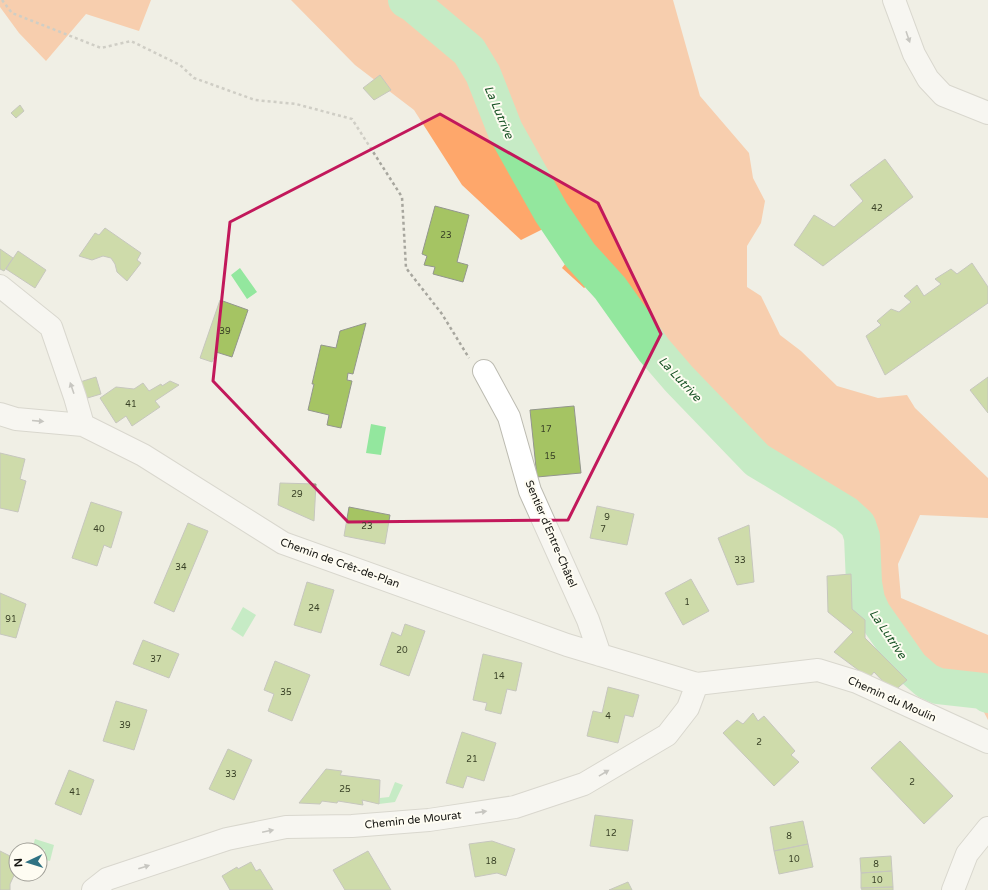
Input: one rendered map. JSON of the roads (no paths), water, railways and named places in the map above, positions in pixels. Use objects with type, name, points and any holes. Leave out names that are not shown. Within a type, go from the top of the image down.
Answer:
[{"type":"street","points":[[894,0],[914,54],[928,79],[943,95],[988,113]]},
{"type":"street","points":[[0,286],[51,327],[75,397],[82,425]]},
{"type":"street","name":"Sentier d'Entre-Châtel","points":[[484,371],[509,417],[530,491],[588,620],[600,655]]},
{"type":"street","name":"Chemin de Crêt-de-Plan","points":[[0,414],[16,419],[82,425],[143,454],[283,543],[567,645],[697,684]]},
{"type":"street","name":"Chemin du Moulin","points":[[697,684],[818,670],[857,682],[988,742]]},
{"type":"street","name":"Chemin de Mourat","points":[[100,884],[227,839],[286,827],[352,826],[429,820],[516,807],[529,803],[584,784],[667,735],[688,708],[697,684]]},
{"type":"street","points":[[953,890],[967,854],[988,828]]},
{"type":"waterway","name":"La Lutrive","points":[[406,0],[413,4],[469,51],[483,74],[505,130],[551,212],[580,255],[610,288],[654,350],[679,379],[757,460],[846,514],[858,525],[862,537],[864,583],[867,600],[873,613],[911,667],[927,681],[938,686],[983,691],[988,695]]}]
